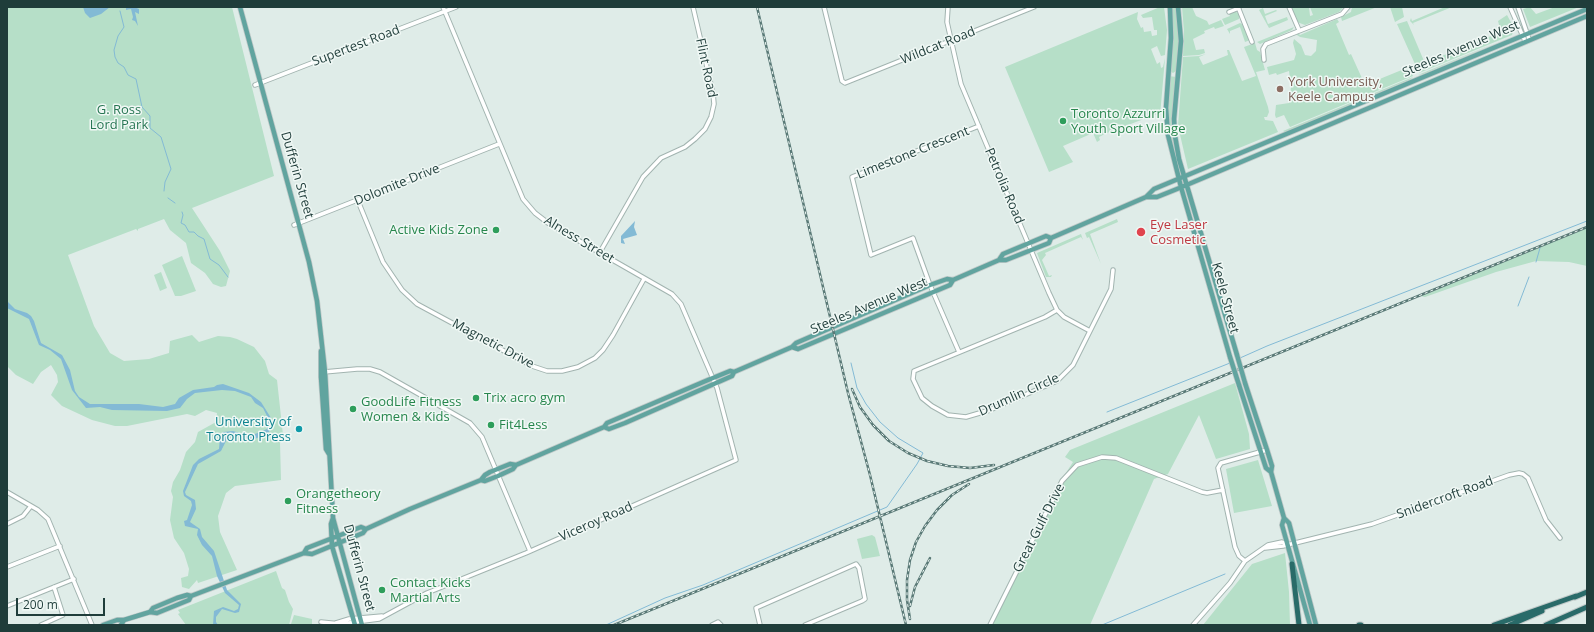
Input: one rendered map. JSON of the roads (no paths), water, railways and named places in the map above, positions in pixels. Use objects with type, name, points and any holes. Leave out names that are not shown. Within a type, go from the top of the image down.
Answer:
[{"type":"highway","points":[[1292,564],[1298,625]]},
{"type":"highway","points":[[1494,625],[1587,592]]},
{"type":"highway","points":[[1510,625],[1576,596]]},
{"type":"highway","points":[[1546,625],[1587,607]]},
{"type":"main road","name":"Dufferin Street","points":[[240,7],[258,84],[317,301],[330,448],[329,454],[333,518],[361,622]]},
{"type":"main road","name":"Keele Street","points":[[1170,7],[1171,32],[1166,122],[1181,187],[1230,357],[1266,468],[1271,472]]},
{"type":"main road","name":"Keele Street","points":[[1178,7],[1181,41],[1174,128],[1179,159],[1245,383],[1272,466],[1271,472],[1284,518],[1289,524],[1316,625]]},
{"type":"main road","name":"Steeles Avenue West","points":[[1146,198],[1154,189],[1587,9]]},
{"type":"main road","name":"Steeles Avenue West","points":[[604,427],[609,429],[625,423],[730,371],[734,372],[792,347],[796,343],[930,285],[947,279],[953,280],[999,260],[1006,260],[1049,243],[1052,238],[1146,198],[1157,197],[1587,16]]},
{"type":"main road","points":[[1544,27],[1545,33]]},
{"type":"main road","points":[[1168,73],[1172,75],[1178,74]]},
{"type":"main road","name":"Steeles Avenue West","points":[[999,260],[1003,254],[1046,236],[1052,238]]},
{"type":"main road","name":"Steeles Avenue West","points":[[792,347],[798,349],[950,285],[953,280]]},
{"type":"main road","name":"Steeles Avenue West","points":[[103,625],[150,612],[156,613],[189,600],[191,596],[304,553],[312,554],[332,546],[364,533],[366,529],[481,480],[485,481],[498,476],[513,469],[516,465],[604,427],[607,423],[714,380]]},
{"type":"main road","points":[[622,417],[625,423]]},
{"type":"main road","name":"Steeles Avenue West","points":[[481,480],[485,475],[510,464],[516,465]]},
{"type":"main road","name":"Dufferin Street","points":[[333,518],[331,524],[332,546],[354,622]]},
{"type":"main road","name":"Keele Street","points":[[1284,518],[1282,525],[1310,625]]},
{"type":"main road","name":"Steeles Avenue West","points":[[304,553],[307,548],[361,527],[366,529]]},
{"type":"main road","name":"Steeles Avenue West","points":[[150,612],[153,608],[187,594],[191,596]]},
{"type":"main road","points":[[171,601],[173,606]]},
{"type":"main road","points":[[121,625],[124,620]]},
{"type":"street","name":"Alness Street","points":[[443,7],[523,199],[535,213],[562,231],[672,294],[681,304],[714,380]]},
{"type":"street","name":"Supertest Road","points":[[258,84],[456,7]]},
{"type":"street","name":"Flint Road","points":[[600,252],[643,177],[661,158],[685,147],[695,139],[705,129],[711,117],[714,104],[713,93],[693,7]]},
{"type":"street","name":"Wildcat Road","points":[[824,7],[843,83],[1034,7]]},
{"type":"street","name":"Petrolia Road","points":[[948,7],[947,19],[961,84],[1057,310]]},
{"type":"street","points":[[1289,7],[1299,30]]},
{"type":"street","points":[[1510,7],[1527,40]]},
{"type":"street","points":[[1518,7],[1524,34]]},
{"type":"street","points":[[1228,12],[1239,8],[1252,42]]},
{"type":"street","points":[[1264,60],[1263,49],[1266,44],[1342,14],[1348,8]]},
{"type":"street","name":"Limestone Crescent","points":[[930,285],[913,238],[871,255],[852,177],[979,126]]},
{"type":"street","name":"Dolomite Drive","points":[[296,224],[358,201],[499,144]]},
{"type":"street","name":"Magnetic Drive","points":[[358,201],[383,262],[402,290],[421,306],[532,366],[547,371],[562,371],[578,367],[595,358],[604,350],[644,279]]},
{"type":"street","points":[[1057,310],[1071,322],[1090,331],[1111,289],[1113,283],[1113,270]]},
{"type":"street","points":[[930,285],[959,352]]},
{"type":"street","name":"Drumlin Circle","points":[[1057,310],[1045,317],[914,371],[913,379],[922,398],[932,406],[948,415],[966,417],[990,410],[1058,380],[1073,365],[1090,331]]},
{"type":"street","points":[[323,372],[370,369],[380,372],[470,423],[482,437],[530,551]]},
{"type":"street","name":"Viceroy Road","points":[[321,622],[361,622],[382,616],[427,593],[530,551],[736,460],[725,412],[714,380]]},
{"type":"street","points":[[1245,562],[1239,556],[1235,547],[1218,468],[1221,462],[1267,450]]},
{"type":"street","name":"Great Gulf Drive","points":[[990,625],[1062,481],[1077,465],[1102,457],[1116,458],[1202,492],[1207,493],[1222,490]]},
{"type":"street","name":"Snidercroft Road","points":[[1287,544],[1372,524],[1509,475],[1519,473],[1528,478],[1546,520],[1560,538]]},
{"type":"street","points":[[7,492],[43,513],[48,519],[92,625]]},
{"type":"street","points":[[7,524],[23,516],[30,506]]},
{"type":"street","points":[[1193,625],[1230,583],[1245,562],[1265,548],[1283,546],[1287,544]]},
{"type":"street","points":[[7,567],[60,546]]},
{"type":"street","points":[[760,625],[756,608],[856,564],[859,568],[865,599],[862,602],[805,625]]},
{"type":"street","points":[[7,606],[74,579]]},
{"type":"street","points":[[41,625],[64,615],[54,587]]},
{"type":"street","points":[[712,625],[718,622],[721,625]]},
{"type":"water","points":[[83,7],[110,7],[101,14],[90,18],[85,13]]},
{"type":"water","points":[[126,7],[134,7],[139,9],[139,14],[135,12],[138,26],[135,21],[132,20],[133,17],[131,9],[126,10]]},
{"type":"water","points":[[635,221],[634,227],[637,235],[623,239],[625,244],[621,243],[621,236]]},
{"type":"water","points":[[7,301],[15,309],[31,316],[41,343],[62,355],[70,370],[75,391],[79,397],[90,404],[139,404],[163,407],[175,404],[179,398],[193,390],[223,384],[249,393],[261,402],[271,418],[271,427],[269,432],[253,440],[237,436],[228,437],[221,451],[198,464],[185,492],[186,495],[195,500],[196,509],[190,522],[200,529],[202,537],[214,551],[227,590],[241,604],[239,612],[235,613],[222,609],[216,617],[216,622],[218,625],[213,625],[214,611],[223,607],[234,611],[238,609],[239,605],[225,593],[217,576],[212,556],[202,545],[197,535],[198,529],[185,526],[184,521],[187,520],[192,505],[191,501],[184,496],[183,491],[193,465],[199,459],[219,449],[220,437],[223,432],[233,431],[243,434],[255,434],[267,429],[268,418],[263,408],[255,403],[251,397],[235,391],[222,390],[195,393],[187,399],[180,408],[167,411],[112,410],[100,407],[86,408],[72,390],[61,359],[50,350],[39,345],[29,319],[7,308]]},
{"type":"waterway","points":[[120,11],[124,27],[118,36],[114,50],[115,57],[118,63],[124,67],[128,75],[136,79],[142,107],[150,116],[150,128],[161,137],[171,169],[165,182],[164,191]]},
{"type":"waterway","points":[[168,198],[175,203]]},
{"type":"waterway","points":[[182,212],[183,215],[181,223],[185,225],[189,232],[194,232],[204,239],[210,259],[219,265],[228,277]]},
{"type":"waterway","points":[[1240,358],[1267,346],[1587,221]]},
{"type":"waterway","points":[[1536,262],[1540,248]]},
{"type":"waterway","points":[[1518,306],[1529,277]]},
{"type":"waterway","points":[[606,625],[665,598],[703,585],[887,507],[923,453],[898,438],[880,422],[866,404],[857,388],[851,363]]},
{"type":"waterway","points":[[1107,412],[1230,363]]},
{"type":"waterway","points":[[1102,625],[1225,574]]},
{"type":"railway","points":[[757,7],[848,393],[870,475],[906,625]]},
{"type":"railway","points":[[614,625],[1587,227]]},
{"type":"railway","points":[[852,389],[860,407],[873,425],[889,441],[908,453],[927,461],[948,466],[970,468],[994,465]]},
{"type":"railway","points":[[910,619],[907,600],[907,580],[910,560],[916,542],[925,526],[937,510],[952,495],[969,484]]},
{"type":"railway","points":[[910,606],[915,587],[930,558]]},
{"type":"place","name":"York University, Keele Campus","points":[[1280,89]]},
{"type":"place","name":"Toronto Azzurri Youth Sport Village","points":[[1063,121]]},
{"type":"place","name":"Active Kids Zone","points":[[496,230]]},
{"type":"place","name":"Eye Laser Cosmetic","points":[[1141,232]]},
{"type":"place","name":"Trix acro gym","points":[[476,398]]},
{"type":"place","name":"GoodLife Fitness Women & Kids","points":[[353,409]]},
{"type":"place","name":"Fit4Less","points":[[491,425]]},
{"type":"place","name":"University of Toronto Press","points":[[299,429]]},
{"type":"place","name":"Orangetheory Fitness","points":[[288,501]]},
{"type":"place","name":"Contact Kicks Martial Arts","points":[[382,590]]},
{"type":"park label","name":"G. Ross Lord Park","points":[[119,118]]}]
